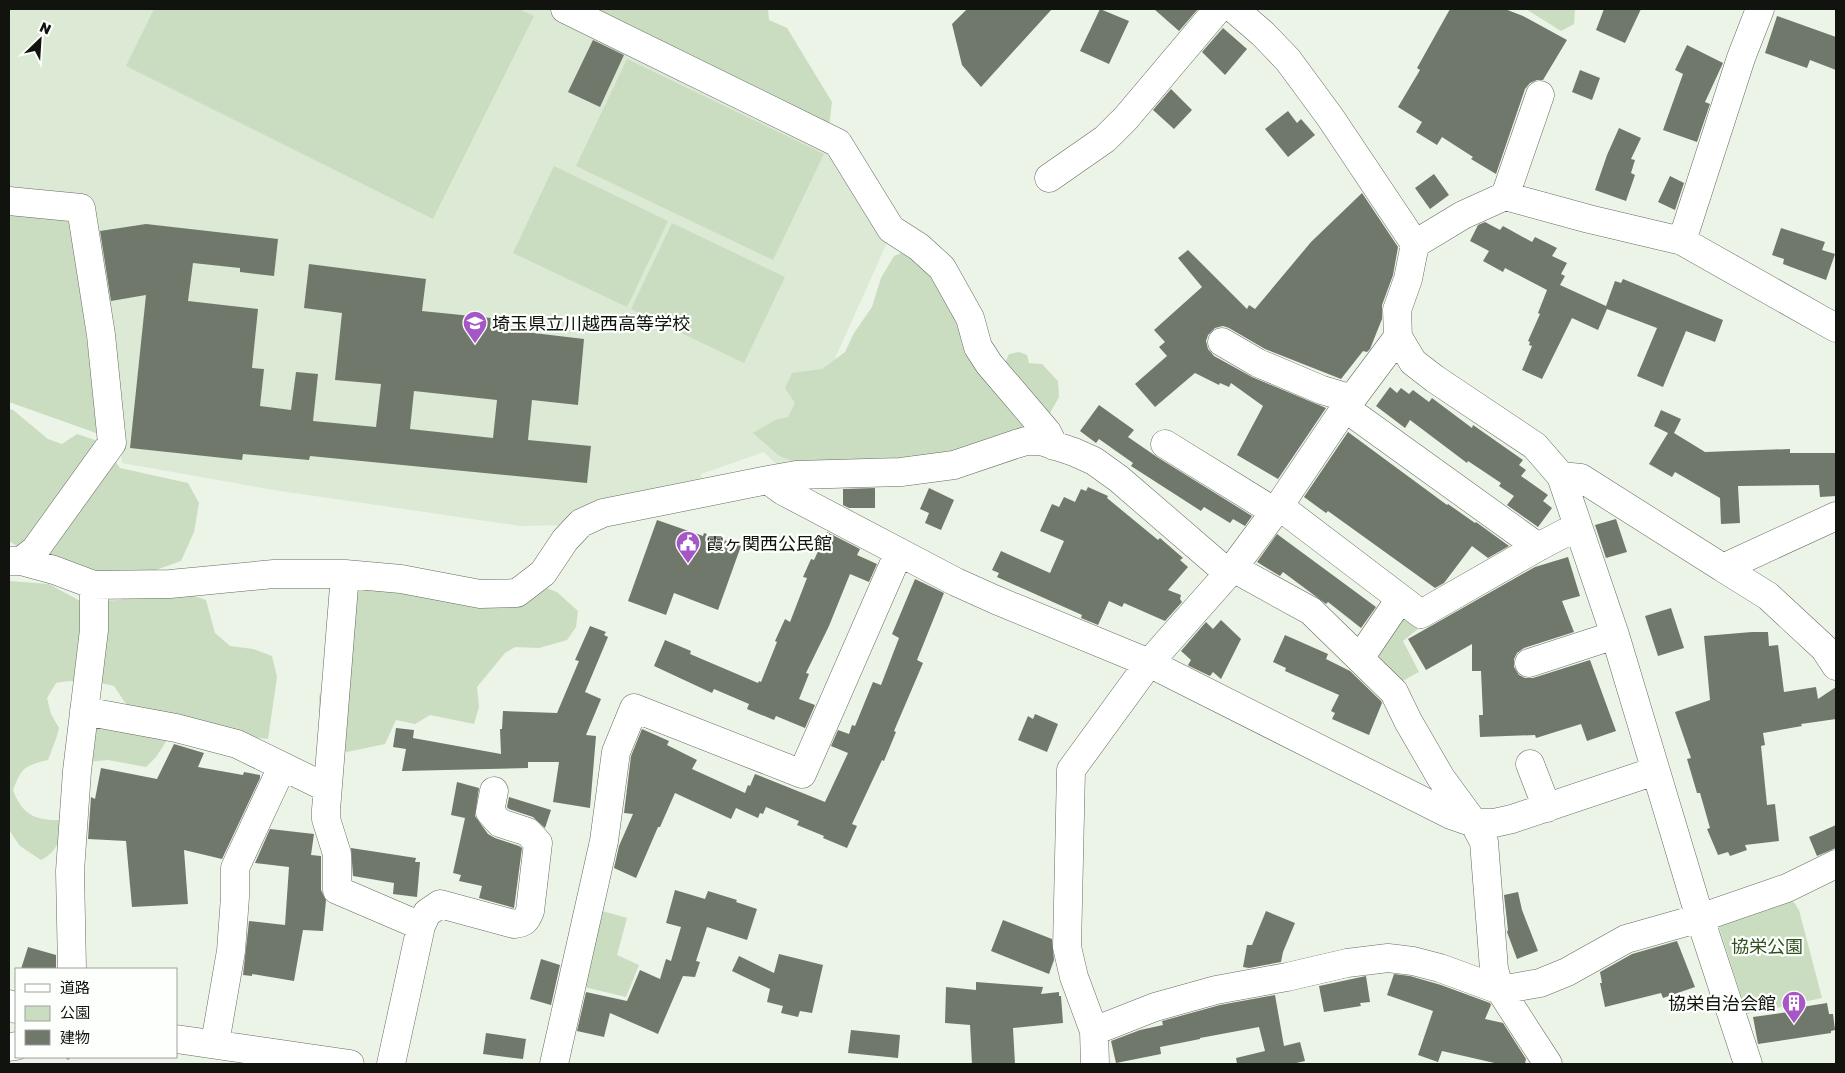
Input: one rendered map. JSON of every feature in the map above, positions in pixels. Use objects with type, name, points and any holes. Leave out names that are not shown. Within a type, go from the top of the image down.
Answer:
[{"type":"street","points":[[566,9],[838,143],[891,229],[919,247],[942,268],[970,318],[978,347],[989,364],[1047,432],[1054,446]]},
{"type":"street","points":[[1050,178],[1105,139],[1126,118],[1218,9]]},
{"type":"street","points":[[1234,9],[1263,34],[1288,60],[1330,117],[1415,244],[1408,278],[1397,310],[1398,337],[1413,362],[1435,379],[1535,446],[1560,476],[1616,635],[1700,918],[1748,1064]]},
{"type":"street","points":[[1682,241],[1741,58],[1760,9]]},
{"type":"street","points":[[1505,196],[1540,95]]},
{"type":"street","points":[[1415,244],[1463,215],[1505,196],[1589,219],[1682,241],[1836,328]]},
{"type":"street","points":[[9,201],[81,208],[101,335],[112,443],[35,550],[15,561]]},
{"type":"street","points":[[1095,1064],[1094,1031],[1074,977],[1067,947],[1071,770],[1149,663],[1231,570],[1277,509],[1349,404],[1398,337]]},
{"type":"street","points":[[1222,342],[1258,363],[1349,404],[1538,547]]},
{"type":"street","points":[[15,561],[54,570],[94,585],[170,584],[274,574],[345,574],[401,579],[480,594],[516,593],[542,573],[565,540],[581,523],[603,513],[796,475],[901,472],[954,465],[1026,441],[1042,441],[1094,461],[1231,570],[1310,611],[1394,692],[1408,721],[1441,778],[1474,823],[1484,842],[1494,969],[1500,990],[1548,1064]]},
{"type":"street","points":[[1164,444],[1277,509],[1421,614],[1578,526]]},
{"type":"street","points":[[1560,476],[1581,478],[1768,596],[1824,648],[1836,666]]},
{"type":"street","points":[[768,480],[783,491],[996,600],[1149,663],[1451,814],[1474,823],[1503,821],[1655,771]]},
{"type":"street","points":[[1723,568],[1836,516]]},
{"type":"street","points":[[554,1064],[604,841],[616,752],[634,708],[802,774],[899,552]]},
{"type":"street","points":[[345,574],[326,819],[337,854],[337,890],[421,926]]},
{"type":"street","points":[[72,968],[70,871],[77,771],[94,630],[94,585]]},
{"type":"street","points":[[1360,658],[1400,599]]},
{"type":"street","points":[[1529,663],[1616,635]]},
{"type":"street","points":[[84,711],[176,728],[237,744],[327,788]]},
{"type":"street","points":[[1530,764],[1547,808]]},
{"type":"street","points":[[214,1043],[231,951],[236,897],[236,868],[282,767]]},
{"type":"street","points":[[391,1064],[421,926],[427,914],[440,904],[514,924],[522,924],[530,911],[538,843],[528,832],[500,823],[490,812],[494,791]]},
{"type":"street","points":[[1094,1031],[1155,1007],[1216,990],[1348,963],[1388,958],[1413,961],[1440,968],[1500,990],[1540,983],[1567,972],[1626,939],[1700,918],[1788,888],[1836,864]]},
{"type":"street","points":[[178,1039],[350,1064]]},
{"type":"shaded area","name":"埼玉県立川越西高等学校","points":[[9,9],[553,9],[828,144],[890,236],[788,463],[778,466],[764,452],[701,474],[702,480],[563,525],[521,526],[274,490],[122,463],[92,197],[9,188]]},
{"type":"green space","points":[[154,9],[519,9],[534,16],[433,219],[126,66]]},
{"type":"green space","points":[[589,9],[768,9],[769,20],[787,28],[832,102],[829,126]]},
{"type":"green space","points":[[1526,9],[1575,9],[1574,24],[1561,31]]},
{"type":"green space","points":[[627,59],[824,154],[773,260],[576,166]]},
{"type":"green space","points":[[554,166],[668,221],[627,307],[513,253]]},
{"type":"green space","points":[[9,212],[71,217],[99,434],[9,402]]},
{"type":"green space","points":[[672,223],[785,277],[744,363],[631,309]]},
{"type":"green space","points":[[911,249],[1005,363],[1009,354],[1019,352],[1027,355],[1029,363],[1042,364],[1058,381],[1059,397],[1045,422],[947,458],[803,466],[778,455],[753,433],[775,420],[788,417],[795,403],[785,388],[792,373],[822,369],[845,352],[854,333],[872,307],[881,278],[894,256]]},
{"type":"green space","points":[[9,409],[13,410],[48,439],[62,444],[77,434],[101,442],[120,468],[188,483],[199,503],[194,532],[181,561],[153,571],[127,570],[92,574],[20,548],[9,541]]},
{"type":"green space","points":[[9,581],[49,584],[82,602],[119,600],[136,596],[172,598],[189,594],[206,600],[215,633],[230,646],[253,649],[272,656],[277,677],[268,739],[249,737],[214,747],[167,740],[156,757],[146,767],[108,760],[86,762],[90,724],[108,724],[126,704],[114,686],[85,681],[56,683],[47,698],[51,714],[59,728],[48,760],[25,769],[19,776],[13,790],[21,805],[31,815],[37,818],[62,820],[58,843],[52,852],[41,860],[20,846],[9,830]]},
{"type":"green space","points":[[546,588],[557,592],[578,611],[576,627],[567,640],[539,648],[515,647],[505,653],[477,687],[479,707],[474,724],[430,715],[415,724],[396,720],[385,744],[347,752],[319,738],[319,697],[353,590]]},
{"type":"green space","points":[[1398,615],[1423,625],[1403,641],[1419,672],[1397,684],[1373,652]]},
{"type":"green space","name":"協栄公園","points":[[1789,895],[1799,910],[1822,998],[1747,1014],[1717,921]]},
{"type":"green space","points":[[602,911],[627,918],[617,955],[639,965],[626,997],[584,987]]},
{"type":"building","points":[[967,9],[1052,9],[981,87],[962,65],[952,24]]},
{"type":"building","points":[[1100,9],[1129,21],[1109,64],[1080,51]]},
{"type":"building","points":[[1154,9],[1198,9],[1179,31]]},
{"type":"building","points":[[1450,9],[1505,9],[1523,16],[1567,40],[1543,80],[1530,83],[1525,89],[1496,174],[1471,159],[1473,157],[1442,137],[1437,145],[1416,132],[1422,122],[1398,107],[1420,70],[1417,68]]},
{"type":"building","points":[[1604,9],[1641,9],[1625,43],[1596,30]]},
{"type":"building","points":[[1777,16],[1836,37],[1836,70],[1810,60],[1807,68],[1765,53]]},
{"type":"building","points":[[1223,28],[1247,49],[1225,75],[1202,52]]},
{"type":"building","points":[[593,40],[624,55],[600,107],[568,92]]},
{"type":"building","points":[[1687,45],[1723,63],[1705,102],[1710,104],[1697,142],[1663,130],[1683,74],[1675,70]]},
{"type":"building","points":[[1580,70],[1600,78],[1592,100],[1572,92]]},
{"type":"building","points":[[1171,89],[1192,110],[1174,129],[1153,110]]},
{"type":"building","points":[[1288,111],[1297,123],[1301,119],[1315,135],[1288,157],[1265,129]]},
{"type":"building","points":[[1619,128],[1641,138],[1631,159],[1635,160],[1631,173],[1635,175],[1626,201],[1595,190]]},
{"type":"building","points":[[1434,174],[1449,195],[1430,209],[1415,188]]},
{"type":"building","points":[[1670,176],[1684,183],[1675,210],[1658,202]]},
{"type":"building","points":[[1362,193],[1398,247],[1393,275],[1382,305],[1382,319],[1370,349],[1367,352],[1363,351],[1341,379],[1265,349],[1223,326],[1215,328],[1208,335],[1206,341],[1208,349],[1214,356],[1252,377],[1326,408],[1278,479],[1237,455],[1263,406],[1231,383],[1229,387],[1220,383],[1219,385],[1195,373],[1155,407],[1135,384],[1167,356],[1159,347],[1165,342],[1154,330],[1202,287],[1178,258],[1188,250],[1247,309],[1249,305],[1255,309],[1311,242]]},
{"type":"building","points":[[1485,222],[1500,230],[1503,226],[1532,242],[1535,237],[1557,248],[1552,256],[1567,263],[1561,274],[1565,276],[1560,285],[1606,306],[1615,281],[1621,283],[1623,279],[1723,320],[1715,342],[1686,331],[1663,387],[1637,376],[1657,328],[1607,309],[1598,330],[1572,318],[1542,379],[1522,370],[1532,346],[1529,345],[1530,342],[1528,341],[1540,314],[1538,313],[1547,290],[1505,268],[1503,272],[1483,261],[1489,251],[1470,241],[1478,225]]},
{"type":"building","points":[[146,224],[278,239],[274,276],[240,272],[240,268],[193,263],[188,301],[258,309],[252,368],[264,369],[260,406],[291,410],[296,372],[318,374],[313,421],[376,427],[381,384],[335,380],[342,313],[304,308],[309,264],[426,279],[422,311],[491,318],[490,328],[584,339],[578,405],[532,400],[528,440],[591,446],[587,483],[310,456],[309,460],[243,454],[242,460],[130,448],[146,295],[111,301],[100,231]],"holes":[[[414,391],[497,400],[493,438],[410,429]]]},
{"type":"building","points":[[1781,228],[1825,242],[1822,250],[1835,254],[1826,280],[1783,264],[1784,259],[1772,255]]},
{"type":"building","points":[[1390,387],[1397,393],[1401,388],[1409,394],[1413,390],[1429,402],[1432,398],[1472,428],[1473,425],[1523,460],[1519,465],[1526,470],[1521,476],[1548,495],[1543,501],[1552,508],[1538,527],[1507,505],[1514,496],[1499,486],[1501,483],[1468,461],[1467,463],[1410,420],[1405,428],[1376,406]]},
{"type":"building","points":[[1099,405],[1134,430],[1128,437],[1252,516],[1245,526],[1233,519],[1230,523],[1204,507],[1201,511],[1131,466],[1133,463],[1099,439],[1096,443],[1080,431]]},
{"type":"building","points":[[1661,410],[1681,419],[1674,433],[1705,452],[1790,449],[1790,453],[1836,453],[1836,496],[1820,497],[1819,485],[1738,486],[1740,523],[1721,524],[1720,498],[1675,472],[1672,477],[1649,464],[1668,433],[1654,426]]},
{"type":"building","points":[[1348,432],[1447,505],[1476,522],[1509,546],[1488,558],[1472,546],[1444,583],[1435,588],[1328,511],[1326,513],[1304,497]]},
{"type":"building","points":[[1088,487],[1108,496],[1107,498],[1183,558],[1180,560],[1188,567],[1168,590],[1181,595],[1180,599],[1182,602],[1165,621],[1124,603],[1122,607],[1109,601],[1098,625],[1081,618],[1082,615],[997,577],[999,573],[992,570],[1001,551],[1050,573],[1064,541],[1040,531],[1052,504],[1059,507],[1064,497],[1075,502],[1081,489],[1086,491]]},
{"type":"building","points":[[875,488],[875,508],[849,508],[843,505],[843,489]]},
{"type":"building","points":[[929,488],[954,500],[941,530],[925,523],[929,513],[920,509]]},
{"type":"building","points":[[1616,519],[1627,552],[1606,558],[1595,525]]},
{"type":"building","name":"霞ヶ関西公民館","points":[[657,520],[703,536],[704,533],[741,546],[718,610],[674,593],[666,615],[628,601]]},
{"type":"building","points":[[827,532],[860,549],[857,555],[877,564],[869,582],[850,574],[829,626],[806,673],[809,674],[799,699],[815,705],[805,728],[776,716],[774,720],[747,709],[749,704],[714,689],[712,693],[654,666],[665,640],[691,651],[690,654],[758,683],[759,681],[761,682],[777,642],[775,641],[785,619],[790,622],[807,578],[803,577],[811,559],[814,560]]},
{"type":"building","points":[[1277,534],[1376,607],[1361,628],[1328,602],[1326,604],[1283,572],[1280,576],[1257,562]]},
{"type":"building","points":[[1568,557],[1580,596],[1562,601],[1574,632],[1524,648],[1517,653],[1514,659],[1514,667],[1519,675],[1525,678],[1533,678],[1590,660],[1616,731],[1587,741],[1581,724],[1536,738],[1535,735],[1480,737],[1479,715],[1483,715],[1481,671],[1472,671],[1472,644],[1426,670],[1408,639],[1535,567]]},
{"type":"building","points":[[915,579],[944,593],[917,660],[923,663],[894,731],[896,732],[884,761],[882,760],[852,824],[857,826],[847,848],[797,825],[799,821],[766,807],[763,814],[760,813],[758,818],[736,808],[731,819],[675,793],[636,878],[614,868],[619,846],[633,814],[624,813],[631,756],[642,729],[669,741],[667,745],[697,760],[692,769],[745,793],[755,774],[825,802],[848,753],[831,746],[838,730],[849,734],[852,725],[855,726],[873,682],[881,685],[899,638],[892,634]]},
{"type":"building","points":[[1671,608],[1684,648],[1658,656],[1645,616]]},
{"type":"building","points":[[1221,620],[1241,639],[1221,679],[1213,672],[1210,676],[1189,666],[1191,660],[1181,651],[1206,622],[1213,629]]},
{"type":"building","points":[[590,626],[606,632],[604,635],[608,637],[585,692],[601,699],[586,735],[596,736],[590,808],[553,802],[559,762],[528,762],[528,768],[402,771],[406,749],[393,747],[396,728],[414,730],[413,738],[501,754],[500,729],[502,729],[503,711],[557,713],[579,661],[575,660]]},
{"type":"building","points":[[1768,632],[1769,646],[1778,645],[1784,692],[1816,687],[1818,699],[1836,687],[1836,719],[1801,724],[1802,726],[1763,733],[1765,745],[1761,746],[1767,805],[1775,804],[1779,841],[1745,845],[1747,850],[1730,856],[1728,852],[1718,855],[1707,829],[1710,828],[1700,793],[1697,793],[1687,759],[1691,758],[1675,712],[1710,700],[1704,636]]},
{"type":"building","points":[[1285,635],[1328,654],[1326,659],[1350,671],[1381,701],[1382,703],[1369,735],[1332,719],[1335,713],[1331,711],[1339,695],[1285,671],[1286,668],[1273,662]]},
{"type":"building","points":[[1035,714],[1058,724],[1047,752],[1018,740],[1028,716],[1033,719]]},
{"type":"building","points":[[174,744],[204,753],[198,767],[243,775],[244,772],[260,775],[260,778],[222,859],[184,850],[188,904],[132,907],[126,841],[88,839],[91,797],[95,799],[101,768],[157,779]]},
{"type":"building","points":[[457,782],[479,788],[475,816],[488,834],[522,848],[514,908],[479,898],[482,886],[459,881],[461,875],[453,873],[465,818],[451,815]]},
{"type":"building","points":[[509,797],[551,810],[545,828],[533,817],[509,809],[507,807]]},
{"type":"building","points":[[1836,825],[1836,848],[1817,856],[1809,837]]},
{"type":"building","points":[[270,829],[314,834],[311,855],[321,856],[321,890],[326,900],[323,931],[303,930],[294,981],[252,974],[252,976],[243,975],[249,921],[285,925],[289,867],[255,863]]},
{"type":"building","points":[[351,848],[416,858],[415,862],[420,862],[417,897],[393,894],[394,883],[353,876]]},
{"type":"building","points":[[675,890],[705,899],[708,891],[737,900],[736,902],[757,909],[747,940],[707,927],[696,961],[700,962],[695,977],[683,976],[658,1034],[610,1013],[604,1037],[577,1031],[586,992],[627,1001],[640,970],[660,979],[666,959],[671,961],[681,927],[666,923]]},
{"type":"building","points":[[1518,892],[1522,910],[1538,951],[1517,959],[1507,932],[1504,895]]},
{"type":"building","points":[[1266,911],[1295,923],[1281,962],[1249,968],[1243,967],[1247,945],[1252,945]]},
{"type":"building","points":[[1003,920],[1052,939],[1054,960],[1049,974],[991,951]]},
{"type":"building","points":[[1677,941],[1695,987],[1663,998],[1661,993],[1605,1007],[1600,983],[1602,983],[1600,972],[1632,954]]},
{"type":"building","points":[[28,947],[56,955],[56,968],[21,968]]},
{"type":"building","points":[[779,954],[823,965],[812,1013],[800,1011],[798,1017],[781,1013],[783,1006],[767,1002],[770,989],[732,971],[739,956],[774,973]]},
{"type":"building","points":[[541,959],[560,965],[551,1005],[530,999]]},
{"type":"building","points":[[1394,974],[1410,976],[1441,985],[1490,1003],[1491,1005],[1485,1019],[1503,1023],[1526,1059],[1525,1064],[1499,1064],[1442,1051],[1438,1062],[1418,1055],[1433,1011],[1387,995]]},
{"type":"building","points":[[1366,976],[1370,1002],[1360,1003],[1361,1006],[1324,1012],[1319,986]]},
{"type":"building","points":[[976,982],[1043,987],[1041,994],[1059,992],[1063,1023],[1013,1028],[1015,1064],[972,1064],[970,1025],[945,1023],[946,987],[976,990]]},
{"type":"building","points":[[1275,995],[1284,1046],[1300,1042],[1305,1061],[1292,1064],[1237,1064],[1236,1058],[1265,1051],[1259,1027],[1160,1047],[1161,1054],[1116,1063],[1111,1041],[1140,1030],[1163,1025],[1162,1021],[1220,1005]]},
{"type":"building","name":"協栄自治会館","points":[[1827,1003],[1829,1014],[1833,1014],[1835,1030],[1831,1031],[1831,1033],[1758,1044],[1753,1017],[1802,1010],[1802,1007]]},
{"type":"building","points":[[851,1030],[900,1035],[898,1058],[848,1053]]},
{"type":"building","points":[[486,1033],[526,1039],[523,1059],[483,1054]]},
{"type":"place","name":"埼玉県立川越西高等学校","points":[[475,344]]},
{"type":"place","name":"霞ヶ関西公民館","points":[[688,564]]},
{"type":"place","name":"協栄自治会館","points":[[1794,1024]]}]
